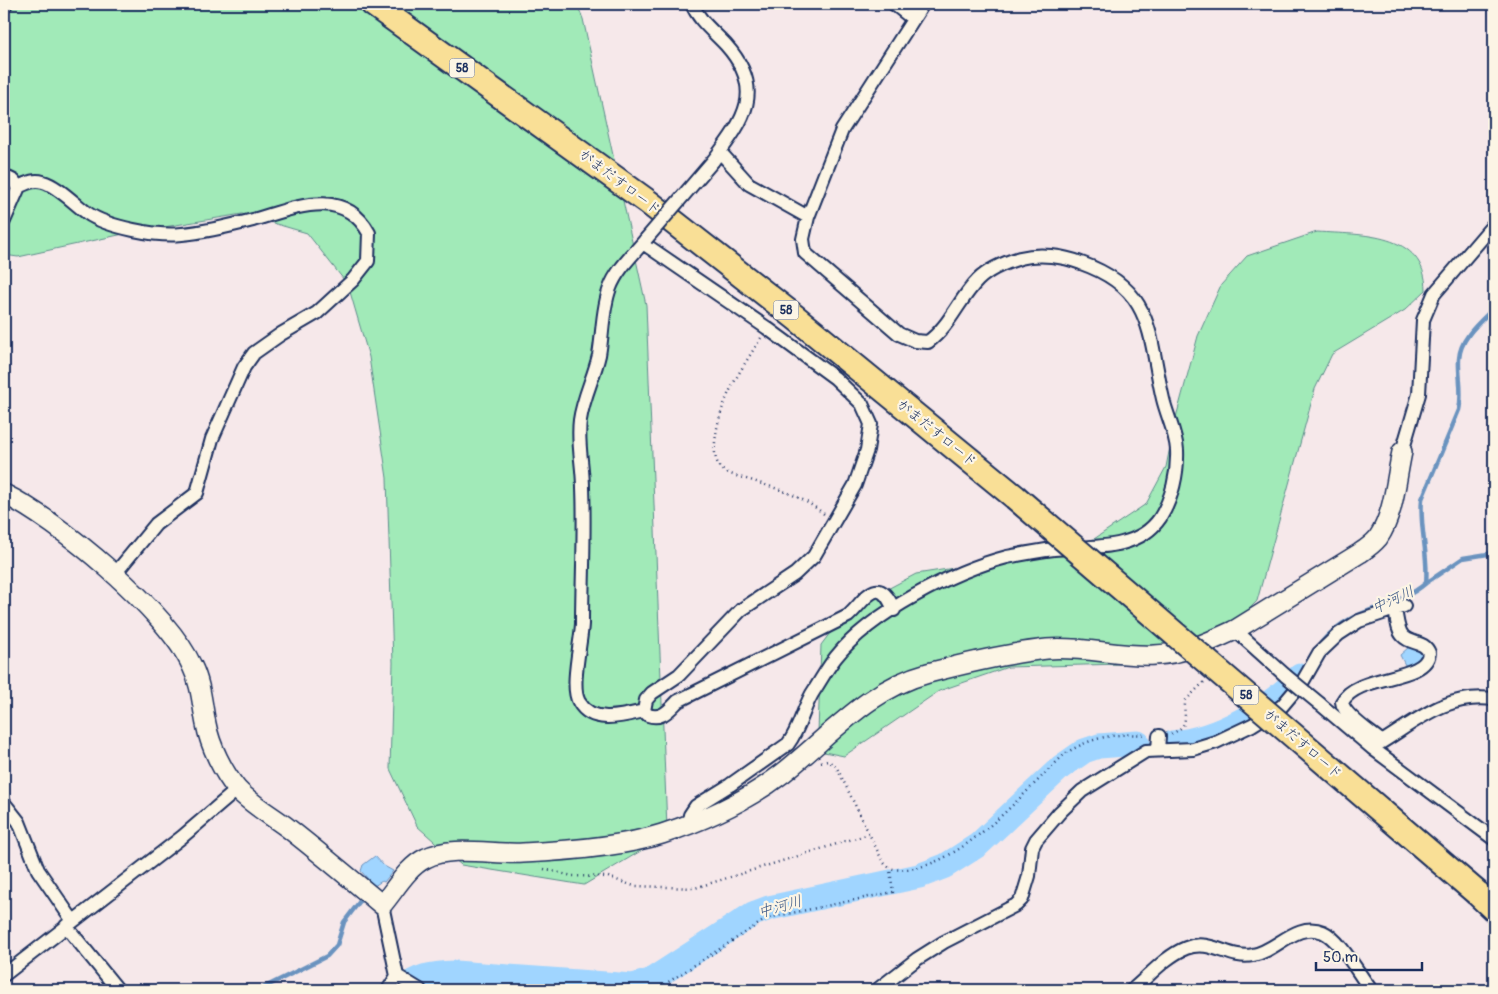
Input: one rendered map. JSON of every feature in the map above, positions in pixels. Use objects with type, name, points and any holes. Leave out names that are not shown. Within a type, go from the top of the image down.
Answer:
[{"type":"highway","name":"がまだすロード","points":[[373,4],[648,202],[795,317],[1015,497],[1488,902]]},
{"type":"street","points":[[644,711],[616,717],[602,717],[591,714],[584,709],[575,692],[575,678],[581,645],[584,487],[579,447],[580,419],[598,355],[610,288],[618,272],[717,156],[742,121],[746,110],[748,99],[746,80],[738,62],[727,46],[702,22],[692,4]]},
{"type":"street","points":[[894,4],[912,19]]},
{"type":"street","points":[[688,825],[690,815],[696,806],[788,744],[794,736],[813,691],[837,656],[863,630],[943,582],[996,561],[1042,551],[1114,545],[1142,534],[1159,520],[1174,486],[1177,449],[1163,399],[1148,322],[1122,284],[1104,271],[1072,260],[1045,255],[1021,258],[979,279],[942,332],[928,342],[915,341],[899,334],[805,253],[803,239],[808,217],[842,130],[923,4]]},
{"type":"street","points":[[717,156],[749,184],[808,217]]},
{"type":"street","points":[[4,176],[12,179],[18,187]]},
{"type":"street","points":[[4,221],[18,187],[36,180],[46,182],[96,218],[160,235],[181,234],[253,220],[307,204],[332,205],[345,209],[357,217],[369,233],[368,261],[353,280],[317,313],[281,334],[254,353],[244,367],[212,439],[197,493],[156,524],[114,576]]},
{"type":"street","points":[[382,906],[413,866],[436,853],[523,854],[626,842],[659,835],[688,825],[726,808],[774,779],[812,750],[852,712],[895,684],[926,674],[1048,649],[1080,649],[1154,655],[1185,651],[1235,630],[1360,553],[1376,540],[1382,531],[1419,394],[1423,320],[1434,294],[1494,224]]},
{"type":"street","points":[[644,241],[835,378],[862,404],[868,414],[871,436],[855,485],[814,556],[805,566],[741,610],[679,675],[652,693],[646,700],[644,711]]},
{"type":"street","points":[[4,494],[38,514],[62,532],[157,614],[183,648],[200,685],[206,726],[213,746],[238,789],[324,856],[382,906],[401,977],[419,990]]},
{"type":"street","points":[[644,711],[648,715],[660,716],[678,701],[848,616],[858,607],[864,596],[872,591],[879,591],[885,595],[894,610]]},
{"type":"street","points":[[877,990],[917,959],[944,942],[1016,905],[1022,899],[1029,876],[1032,848],[1060,812],[1082,791],[1146,751],[1193,749],[1216,742],[1252,725],[1282,706],[1303,681],[1319,653],[1339,634],[1359,622],[1400,608],[1401,634],[1406,639],[1425,646],[1429,653],[1426,661],[1413,670],[1358,687],[1342,702],[1350,715],[1377,745]]},
{"type":"street","points":[[1235,630],[1320,704],[1377,745],[1494,839]]},
{"type":"street","points":[[1377,745],[1447,702],[1462,698],[1494,699]]},
{"type":"street","points":[[1158,750],[1159,736]]},
{"type":"street","points":[[4,975],[182,837],[238,789]]},
{"type":"street","points":[[4,803],[19,822],[38,870],[70,923],[118,990]]},
{"type":"street","points":[[1132,990],[1175,955],[1195,945],[1209,945],[1240,956],[1250,956],[1262,953],[1297,932],[1317,930],[1332,938],[1372,990]]},
{"type":"street","points":[[388,990],[401,977]]},
{"type":"path","points":[[767,328],[734,380],[722,405],[714,452],[717,462],[728,473],[788,491],[835,522]]},
{"type":"path","points":[[890,869],[916,868],[932,864],[961,849],[1066,754],[1080,744],[1109,735],[1159,736],[1172,733],[1183,726],[1186,719],[1186,700],[1208,677]]},
{"type":"path","points":[[656,990],[768,918],[893,892],[890,869],[882,860],[836,766],[828,761],[816,765]]},
{"type":"path","points":[[536,868],[572,876],[608,877],[634,886],[695,888],[869,834]]},
{"type":"green space","points":[[4,4],[577,4],[583,19],[646,305],[667,828],[654,843],[584,885],[461,865],[417,826],[390,769],[393,663],[387,478],[369,357],[348,285],[307,233],[242,214],[128,233],[18,257],[4,255]]},
{"type":"green space","points":[[1317,232],[1371,236],[1388,240],[1403,247],[1415,256],[1423,271],[1426,290],[1405,310],[1332,354],[1315,389],[1257,601],[1224,635],[1185,656],[1122,664],[1008,667],[939,691],[844,756],[824,752],[818,733],[821,645],[839,621],[878,594],[916,574],[1005,560],[1094,539],[1146,504],[1166,467],[1175,421],[1198,336],[1221,285],[1247,256]]},
{"type":"water","points":[[1409,647],[1418,647],[1422,653],[1418,660],[1405,665],[1400,655]]},
{"type":"water","points":[[375,856],[384,866],[393,871],[384,882],[382,881],[374,886],[361,871],[363,865]]},
{"type":"waterway","name":"中河川","points":[[1321,643],[1333,630],[1346,621],[1400,599],[1426,583],[1427,572],[1421,510],[1422,499],[1459,410],[1461,397],[1460,351],[1467,337],[1494,308]]},
{"type":"waterway","points":[[1426,583],[1463,558],[1488,554],[1494,550]]},
{"type":"waterway","name":"中河川","points":[[1172,743],[1207,736],[1241,721],[1273,700],[1300,676]]},
{"type":"waterway","name":"中河川","points":[[400,990],[425,977],[455,973],[633,986],[650,981],[753,914],[769,908],[919,876],[945,866],[978,845],[1061,767],[1084,751],[1099,746],[1138,743]]},
{"type":"waterway","points":[[259,990],[327,956],[337,945],[344,922],[363,897]]}]
